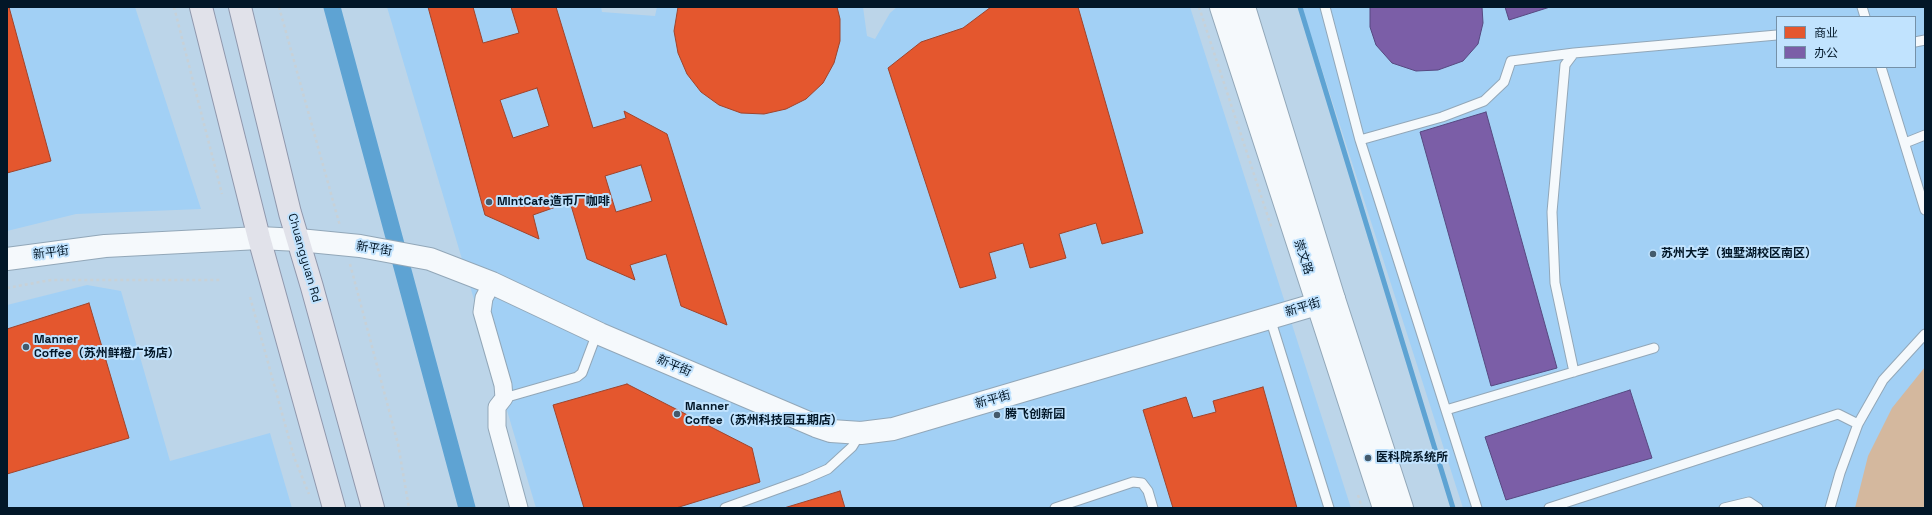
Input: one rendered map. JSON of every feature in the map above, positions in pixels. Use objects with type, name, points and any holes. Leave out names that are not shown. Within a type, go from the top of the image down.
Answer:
[{"type":"main road","points":[[201,7],[259,238],[334,508]]},
{"type":"main road","name":"Chuangyuan Rd","points":[[240,7],[290,213],[373,508]]},
{"type":"main road","name":"崇文路","points":[[1221,7],[1402,508]]},
{"type":"main road","name":"崇文路","points":[[1244,7],[1384,508]]},
{"type":"main road","name":"新平街","points":[[7,259],[105,246],[259,238],[360,246],[430,259],[492,283],[597,333],[816,426],[832,431],[861,433],[893,429],[1326,301]]},
{"type":"street","points":[[492,283],[484,298],[482,312],[503,385],[504,398],[497,406],[497,427],[519,508]]},
{"type":"lane","points":[[1325,7],[1360,140],[1477,508]]},
{"type":"lane","points":[[1360,140],[1442,117],[1484,101],[1504,82],[1511,61],[1574,53],[1776,35]]},
{"type":"lane","points":[[1574,53],[1565,65],[1552,212],[1555,283],[1574,372]]},
{"type":"lane","points":[[1881,68],[1925,210]]},
{"type":"lane","points":[[1905,143],[1925,135]]},
{"type":"lane","points":[[1270,318],[1329,508]]},
{"type":"lane","points":[[504,398],[577,377],[582,373],[597,333]]},
{"type":"lane","points":[[1830,508],[1840,474],[1858,424],[1884,380],[1925,334]]},
{"type":"lane","points":[[1446,410],[1654,348]]},
{"type":"lane","points":[[1549,508],[1838,414],[1858,424]]},
{"type":"lane","points":[[725,508],[805,479],[828,469],[852,447],[861,433]]},
{"type":"lane","points":[[1055,508],[1133,482],[1142,483],[1148,491],[1153,508]]},
{"type":"lane","points":[[1724,508],[1749,502],[1758,508]]},
{"type":"path","points":[[174,7],[222,194]]},
{"type":"path","points":[[1198,7],[1272,230]]},
{"type":"path","points":[[7,288],[51,280],[220,280]]},
{"type":"path","points":[[250,298],[294,457],[312,501]]},
{"type":"shaded area","points":[[7,7],[135,7],[201,209],[76,214],[7,231]]},
{"type":"shaded area","points":[[387,7],[601,7],[602,12],[655,16],[657,7],[863,7],[867,36],[875,39],[890,13],[897,7],[1190,7],[1351,508],[536,508]]},
{"type":"shaded area","name":"苏州大学（独墅湖校区南区）","points":[[1302,7],[1925,7],[1925,508],[1463,508]]},
{"type":"shaded area","points":[[87,285],[121,291],[170,461],[270,433],[292,508],[7,508],[7,305]]},
{"type":"shaded area","points":[[1925,367],[1925,508],[1855,508],[1868,456],[1892,408]]},
{"type":"building: 商业","points":[[7,7],[9,7],[51,161],[7,173]]},
{"type":"building: 商业","points":[[428,7],[473,7],[483,43],[519,33],[511,7],[556,7],[593,128],[626,118],[624,111],[667,134],[727,325],[681,306],[666,254],[630,265],[635,280],[587,259],[570,202],[533,215],[539,239],[485,215]],"holes":[[[537,88],[549,126],[513,138],[500,100]],[[641,165],[652,201],[616,212],[605,176]]]},
{"type":"building: 商业","points":[[678,7],[837,7],[840,19],[840,41],[834,63],[823,83],[806,99],[786,109],[764,114],[741,113],[719,105],[701,92],[687,74],[678,53],[674,31]]},
{"type":"building: 商业","points":[[991,7],[1078,7],[1143,233],[1102,244],[1096,223],[1059,234],[1066,258],[1030,268],[1023,243],[989,253],[996,278],[960,288],[888,68],[921,42],[963,28]]},
{"type":"building: 商业","points":[[89,303],[129,438],[7,474],[7,329]]},
{"type":"building: 商业","points":[[627,384],[752,448],[760,482],[676,508],[584,508],[553,405]]},
{"type":"building: 商业","points":[[1263,387],[1297,508],[1173,508],[1143,410],[1186,397],[1193,418],[1216,412],[1213,401]]},
{"type":"building: 商业","points":[[840,491],[845,508],[784,508]]},
{"type":"building: 办公","points":[[1370,7],[1482,7],[1483,23],[1478,44],[1463,61],[1438,70],[1416,71],[1392,63],[1376,45],[1370,27]]},
{"type":"building: 办公","points":[[1505,7],[1550,7],[1509,20]]},
{"type":"building: 办公","points":[[1486,112],[1557,368],[1491,386],[1420,132]]},
{"type":"building: 办公","points":[[1630,390],[1652,458],[1506,500],[1485,437]]},
{"type":"waterway","points":[[332,7],[467,508]]},
{"type":"waterway","points":[[1300,7],[1453,508]]},
{"type":"place","name":"MintCafe造币厂咖啡","points":[[489,202]]},
{"type":"place","name":"苏州大学（独墅湖校区南区）","points":[[1653,254]]},
{"type":"place","name":"Manner Coffee（苏州鲜橙广场店）","points":[[26,347]]},
{"type":"place","name":"Manner Coffee（苏州科技园五期店）","points":[[677,414]]},
{"type":"place","name":"腾飞创新园","points":[[997,415]]},
{"type":"place","name":"医科院系统所","points":[[1368,458]]}]
